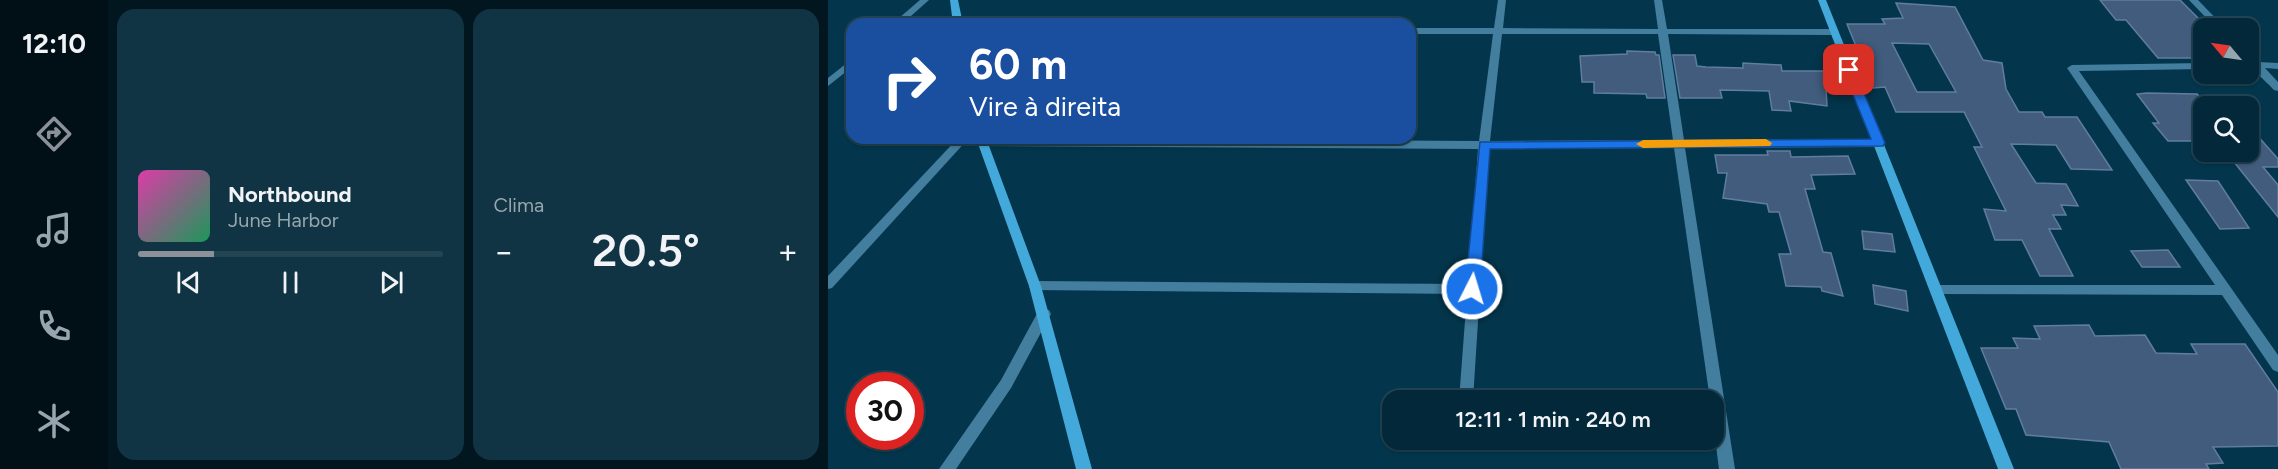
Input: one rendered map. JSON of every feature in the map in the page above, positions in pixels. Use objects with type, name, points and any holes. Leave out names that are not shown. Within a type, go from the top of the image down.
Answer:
[{"type":"street","points":[[904,18],[925,0]]},
{"type":"street","points":[[954,0],[957,18]]},
{"type":"street","points":[[1467,390],[1484,145],[1503,0]]},
{"type":"street","points":[[1658,0],[1727,469]]},
{"type":"street","points":[[1822,0],[2006,469]]},
{"type":"street","points":[[2193,0],[2211,18]]},
{"type":"street","points":[[1416,31],[1834,32]]},
{"type":"street","points":[[2259,65],[2278,66]]},
{"type":"street","points":[[2193,66],[2072,68],[2278,366]]},
{"type":"street","points":[[828,82],[846,67]]},
{"type":"street","points":[[2259,70],[2278,87]]},
{"type":"street","points":[[1384,144],[1879,143]]},
{"type":"street","points":[[828,284],[958,144]]},
{"type":"street","points":[[983,144],[1044,314],[1084,469]]},
{"type":"street","points":[[1035,286],[1472,289]]},
{"type":"street","points":[[1937,290],[2225,290]]},
{"type":"street","points":[[947,469],[1006,384],[1044,314]]},
{"type":"building","points":[[2100,0],[2180,0],[2198,18],[2193,18],[2193,58],[2158,58],[2126,20],[2116,20]]},
{"type":"building","points":[[1896,3],[1955,7],[1983,60],[2002,63],[2006,89],[2019,112],[2042,112],[2045,117],[2077,117],[2112,170],[2071,169],[2056,145],[2011,144],[2036,183],[2066,184],[2078,206],[2061,205],[2066,215],[2053,215],[2061,229],[2049,229],[2073,276],[2040,276],[2022,240],[1995,240],[1984,209],[2006,211],[1974,147],[1982,147],[1964,112],[1896,112],[1885,87],[1873,88],[1847,24],[1885,24],[1882,19],[1903,18]],"holes":[[[1892,43],[1929,44],[1956,92],[1917,92]]]},
{"type":"building","points":[[1627,51],[1655,52],[1659,55],[1665,98],[1647,98],[1646,94],[1594,93],[1594,82],[1582,82],[1580,56],[1627,54]]},
{"type":"building","points":[[1673,55],[1695,55],[1697,66],[1706,67],[1743,68],[1743,63],[1781,65],[1782,71],[1825,71],[1827,106],[1789,101],[1791,111],[1772,110],[1769,91],[1720,90],[1722,98],[1680,98]]},
{"type":"building","points":[[2137,94],[2197,94],[2199,96],[2193,96],[2193,141],[2168,141],[2153,123],[2159,123]]},
{"type":"building","points":[[2259,137],[2278,159],[2278,167],[2263,167],[2278,185],[2278,217],[2234,162],[2259,162]]},
{"type":"building","points":[[1767,151],[1790,151],[1791,157],[1848,156],[1855,174],[1811,175],[1815,189],[1805,189],[1823,252],[1831,253],[1843,296],[1822,291],[1821,287],[1786,286],[1779,254],[1791,254],[1779,212],[1769,212],[1767,204],[1723,198],[1727,173],[1718,173],[1715,155],[1768,155]]},
{"type":"building","points":[[2186,180],[2218,181],[2249,228],[2220,229]]},
{"type":"building","points":[[1862,231],[1892,234],[1895,252],[1864,249]]},
{"type":"building","points":[[2168,250],[2180,267],[2142,267],[2131,251]]},
{"type":"building","points":[[1873,285],[1906,291],[1908,311],[1875,304]]},
{"type":"building","points":[[2089,325],[2095,336],[2145,335],[2156,353],[2197,354],[2191,344],[2245,344],[2278,392],[2278,446],[2213,447],[2223,463],[2206,464],[2209,469],[2121,469],[2109,442],[2026,435],[2016,409],[2006,409],[1981,348],[2018,348],[2013,338],[2040,339],[2034,326]]},
{"type":"slow traffic","points":[[1643,144],[1766,143]]},
{"type":"route","points":[[1472,289],[1484,145],[1879,143],[1849,70]]}]
